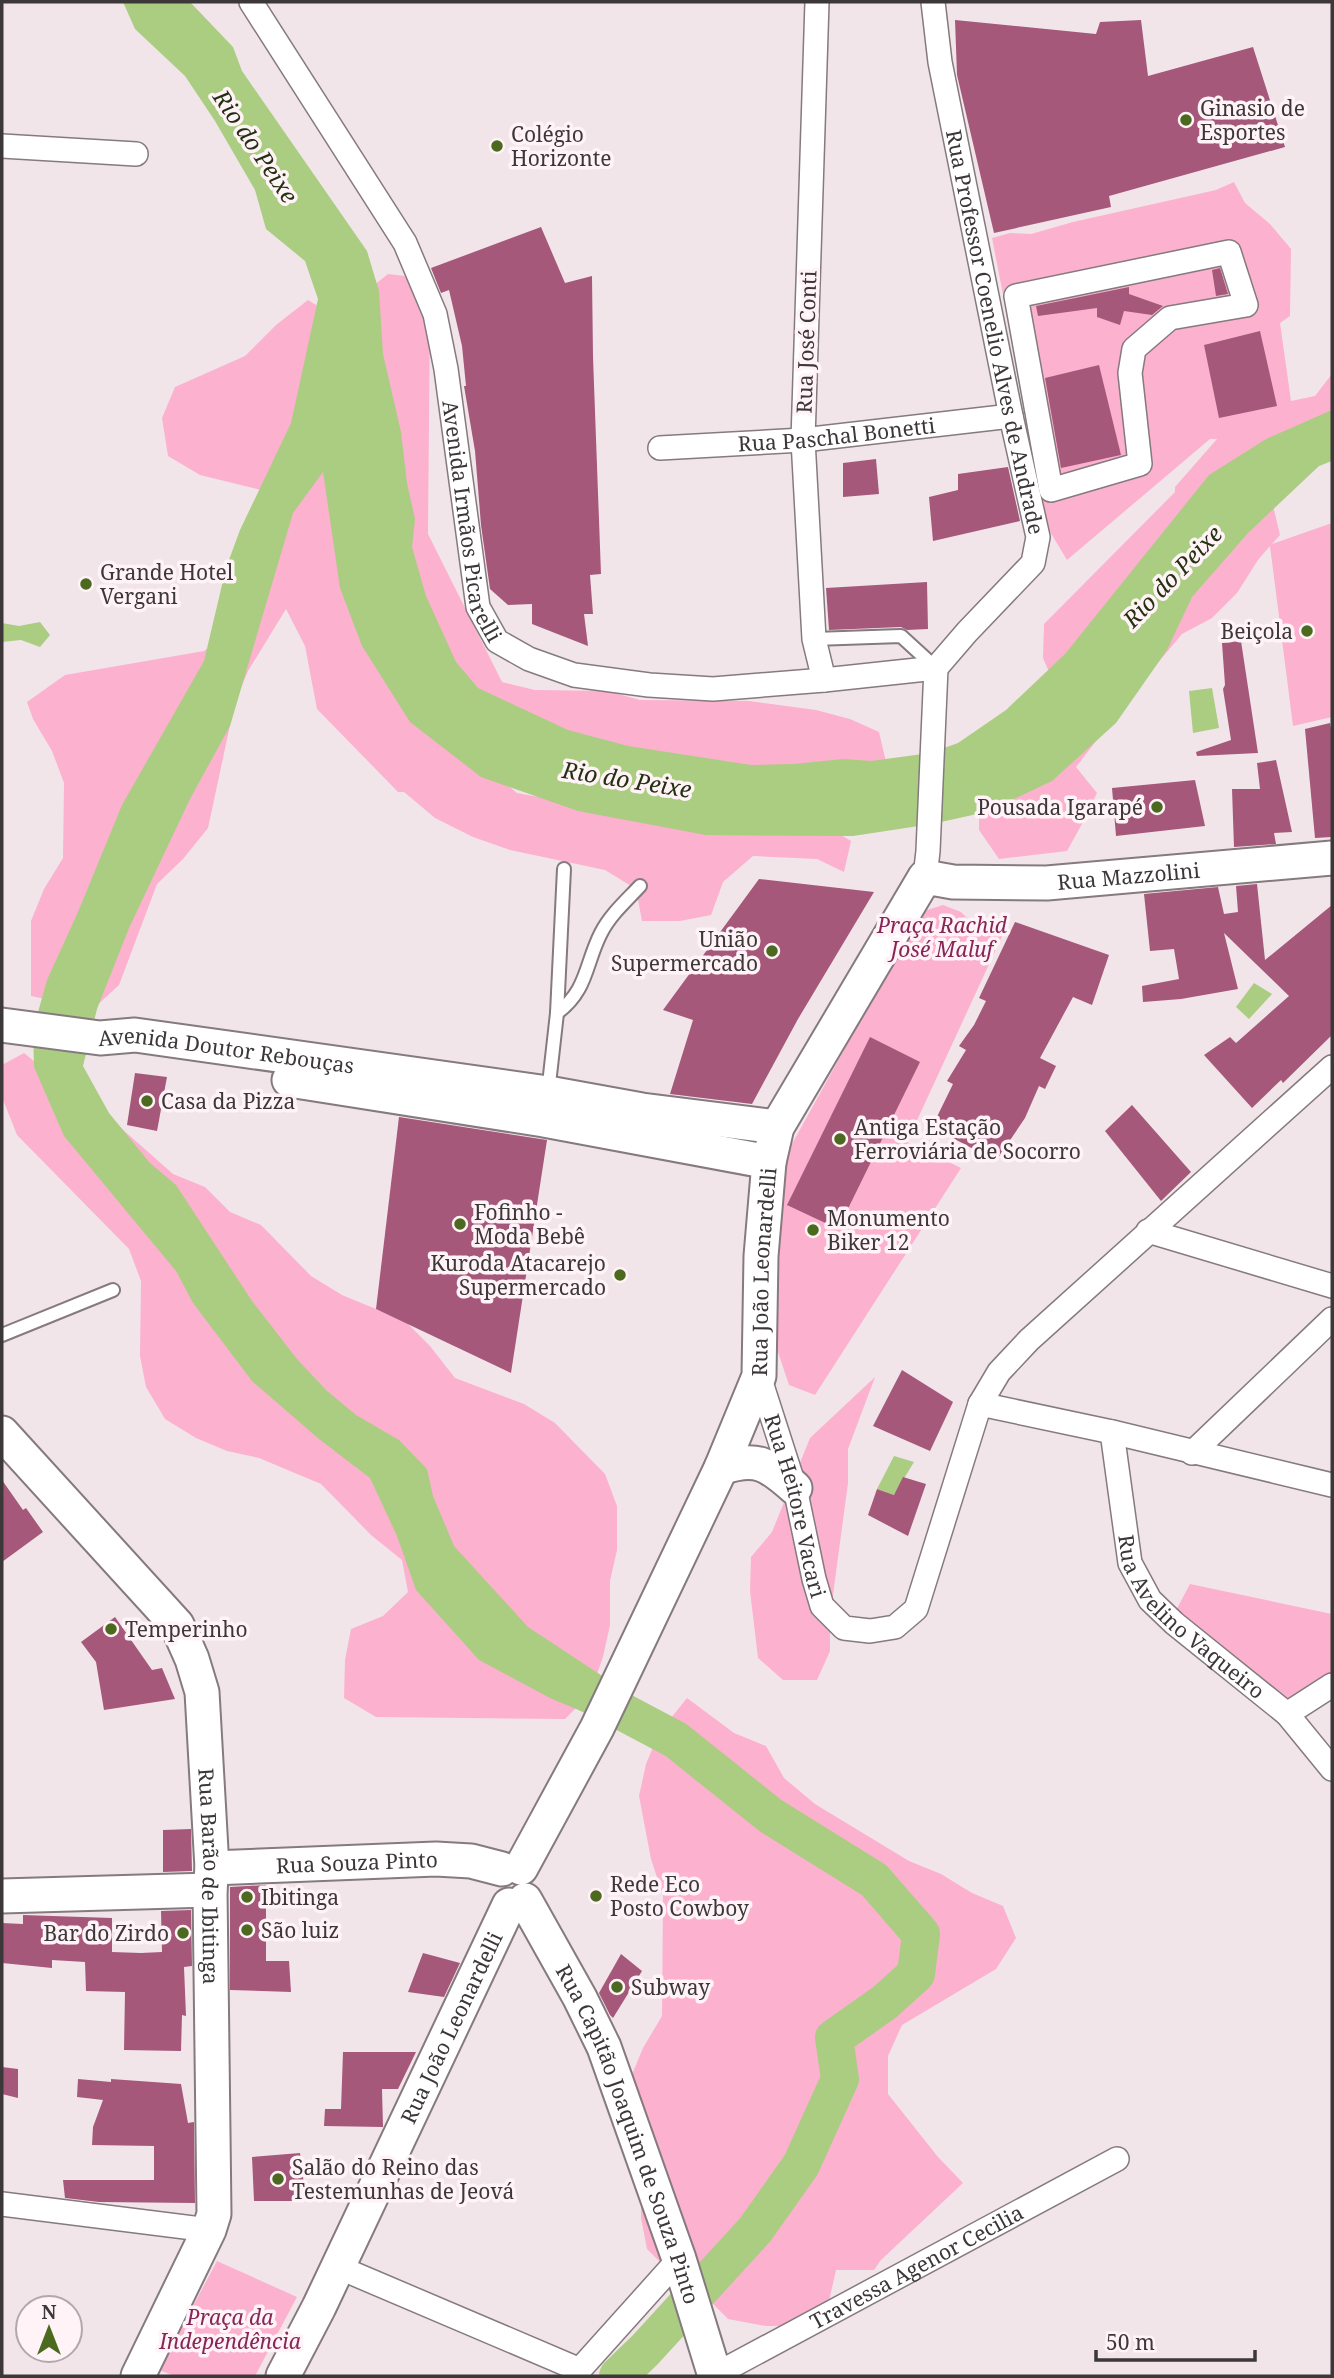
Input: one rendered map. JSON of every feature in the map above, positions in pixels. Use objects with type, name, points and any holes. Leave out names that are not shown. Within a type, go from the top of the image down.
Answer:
[{"type":"street","name":"Avenida Irmãos Picarelli","points":[[251,2],[405,243],[435,314],[448,383],[478,607],[497,641],[529,659],[574,675],[649,685],[713,689],[936,668]]},
{"type":"street","name":"Rua José Conti","points":[[817,2],[803,440],[814,639],[824,680]]},
{"type":"street","name":"Rua Professor Coenelio Alves de Andrade","points":[[933,2],[940,62],[1038,537],[1033,563],[936,668]]},
{"type":"street","points":[[2,146],[136,154]]},
{"type":"street","points":[[988,300],[1229,252],[1246,305],[1170,318],[1134,349],[1130,373],[1140,464],[1051,490],[1016,296]]},
{"type":"street","name":"Rua Paschal Bonetti","points":[[660,449],[803,440],[1011,416]]},
{"type":"street","points":[[926,864],[936,668]]},
{"type":"street","name":"Rua Mazzolini","points":[[926,864],[953,882],[1047,883],[1329,862]]},
{"type":"street","name":"Rua João Leonardelli","points":[[527,1857],[597,1728],[721,1468],[759,1376],[761,1256],[769,1162],[777,1127],[926,864]]},
{"type":"street","name":"Avenida Doutor Rebouças","points":[[2,1025],[95,1037],[129,1053],[244,1061],[546,1107],[640,1124],[769,1162]]},
{"type":"street","name":"Rua Heitore Vacari","points":[[759,1376],[795,1488],[822,1606],[844,1628],[870,1631],[895,1627],[916,1609],[980,1404],[999,1372],[1029,1340],[1148,1231],[1332,1067]]},
{"type":"street","name":"Avenida Doutor Rebouças","points":[[640,1124],[777,1127]]},
{"type":"street","points":[[1148,1231],[1332,1286]]},
{"type":"street","points":[[1192,1453],[1332,1319]]},
{"type":"street","points":[[980,1404],[1112,1432],[1332,1485]]},
{"type":"street","name":"Rua Avelino Vaqueiro","points":[[1112,1432],[1130,1563],[1150,1600],[1174,1623],[1287,1714],[1332,1769]]},
{"type":"street","name":"Rua Barão de Ibitinga","points":[[2,1433],[177,1625],[192,1659],[202,1692],[211,1879],[214,2214],[209,2230],[138,2376]]},
{"type":"street","points":[[721,1468],[739,1462],[762,1463],[775,1470],[795,1488]]},
{"type":"street","points":[[1287,1714],[1332,1685]]},
{"type":"street","points":[[517,1902],[530,1895],[532,1883],[527,1872],[527,1857]]},
{"type":"street","name":"Rua Souza Pinto","points":[[2,1889],[211,1879],[436,1859],[471,1861],[527,1857]]},
{"type":"street","name":"Rua João Leonardelli","points":[[284,2376],[517,1902]]},
{"type":"street","name":"Rua Capitão Joaquim de Souza Pinto","points":[[517,1902],[582,1992],[604,2047],[681,2268],[714,2376]]},
{"type":"street","name":"Travessa Agenor Cecilia","points":[[714,2376],[1117,2158]]},
{"type":"street","points":[[2,2204],[209,2230]]},
{"type":"street","points":[[338,2267],[577,2373],[681,2268]]},
{"type":"lane","points":[[814,639],[901,636],[936,668]]},
{"type":"lane","points":[[546,1107],[557,1013],[564,869]]},
{"type":"lane","points":[[557,1013],[571,1003],[578,993],[600,934],[608,921],[640,886]]},
{"type":"lane","points":[[2,1335],[113,1290]]},
{"type":"green space","points":[[1234,182],[1245,203],[1270,224],[1291,249],[1290,316],[1280,323],[1291,401],[1315,396],[1332,374],[1332,429],[1272,501],[1280,535],[1272,544],[1332,523],[1332,717],[1293,726],[1270,546],[1237,593],[1212,618],[1182,634],[1076,767],[1097,793],[1067,851],[999,859],[979,830],[979,796],[1056,688],[1043,658],[1044,624],[1175,492],[1175,487],[1217,439],[1210,439],[1067,560],[1049,530],[992,238],[1010,233],[1031,234],[1216,190]]},
{"type":"green space","points":[[388,274],[422,278],[430,312],[428,534],[502,682],[535,690],[607,691],[640,700],[749,701],[816,710],[850,719],[879,732],[887,766],[828,790],[455,742],[517,793],[668,820],[819,822],[851,841],[844,872],[817,859],[753,856],[723,882],[711,915],[680,921],[642,921],[636,889],[605,870],[510,850],[473,837],[435,818],[404,792],[398,792],[317,709],[305,646],[286,609],[248,671],[235,702],[208,828],[183,859],[157,884],[119,985],[93,1009],[31,996],[31,921],[44,889],[63,858],[64,783],[52,751],[33,719],[27,702],[65,675],[204,651],[236,627],[281,495],[200,475],[168,456],[162,418],[175,387],[245,356],[276,325],[308,300],[339,319],[363,294]]},
{"type":"green space","name":"Praça Rachid José Maluf","points":[[943,905],[961,912],[969,920],[1009,921],[907,1142],[961,1168],[815,1395],[789,1385],[769,1325],[766,1191],[917,918],[924,911]]},
{"type":"green space","points":[[24,1053],[55,1078],[86,1097],[173,1174],[205,1187],[230,1212],[261,1225],[311,1276],[342,1295],[405,1321],[430,1346],[455,1378],[524,1404],[555,1423],[605,1474],[617,1506],[617,1550],[610,1581],[610,1625],[603,1657],[590,1694],[565,1719],[376,1717],[344,1698],[345,1660],[351,1629],[383,1616],[408,1592],[402,1560],[371,1535],[321,1484],[259,1458],[227,1451],[196,1438],[165,1419],[146,1387],[140,1356],[141,1281],[129,1249],[17,1135],[2,1097],[2,1065]]},
{"type":"green space","points":[[875,1377],[848,1449],[848,1483],[830,1617],[830,1651],[817,1680],[783,1680],[758,1658],[750,1591],[751,1557],[772,1532],[810,1438]]},
{"type":"green space","points":[[1190,1584],[1332,1614],[1332,1674],[1286,1705],[1174,1614]]},
{"type":"green space","points":[[687,1698],[734,1733],[766,1746],[784,1778],[815,1804],[909,1861],[1003,1906],[1016,1938],[996,1969],[902,2025],[888,2056],[888,2094],[938,2157],[963,2183],[881,2260],[874,2270],[836,2270],[829,2301],[804,2326],[766,2326],[728,2319],[703,2294],[672,2274],[647,2249],[641,2218],[641,2180],[630,2079],[643,2048],[662,2016],[663,1896],[651,1859],[639,1796],[646,1764],[659,1733]]},
{"type":"green space","name":"Praça da Independência","points":[[217,2261],[297,2297],[255,2376],[175,2376],[159,2370]]},
{"type":"water","name":"Rio do Peixe","points":[[123,2],[190,2],[233,47],[242,71],[367,251],[379,291],[383,354],[401,432],[407,483],[415,519],[412,547],[426,596],[456,662],[478,688],[568,730],[628,746],[751,765],[843,759],[871,761],[930,753],[958,743],[1006,710],[1065,654],[1209,475],[1266,439],[1332,410],[1332,461],[1319,466],[1248,533],[1192,597],[1167,650],[1116,723],[1052,781],[986,812],[932,824],[853,836],[706,835],[578,811],[481,777],[410,722],[362,646],[340,588],[323,472],[293,513],[230,726],[190,799],[129,928],[97,1009],[83,1066],[109,1113],[150,1163],[176,1185],[252,1301],[297,1359],[326,1390],[356,1415],[399,1440],[427,1469],[433,1496],[454,1546],[528,1627],[616,1685],[600,1719],[550,1698],[479,1660],[416,1590],[397,1536],[370,1478],[319,1439],[252,1381],[193,1303],[176,1271],[64,1136],[34,1067],[33,1030],[47,980],[122,805],[204,661],[226,568],[240,530],[291,423],[318,299],[305,261],[266,229],[255,190],[215,121],[185,76],[135,29]]},
{"type":"water","points":[[40,622],[50,635],[40,647],[21,640],[2,642],[2,623],[19,626]]},
{"type":"water","points":[[1212,688],[1219,728],[1193,733],[1189,691]]},
{"type":"water","points":[[1254,983],[1272,994],[1249,1019],[1236,1007]]},
{"type":"water","points":[[894,1456],[914,1462],[894,1495],[877,1489]]},
{"type":"building","points":[[955,20],[1096,34],[1100,22],[1141,20],[1148,76],[1253,47],[1285,147],[1109,196],[1111,207],[994,233],[957,75]]},
{"type":"building","points":[[541,227],[565,283],[592,276],[601,574],[590,575],[593,614],[584,614],[588,646],[532,624],[532,604],[508,605],[490,589],[475,451],[464,386],[462,346],[449,290],[441,293],[431,268]]},
{"type":"building","points":[[1220,268],[1228,294],[1216,296],[1212,270]]},
{"type":"building","points":[[1129,287],[1129,294],[1163,306],[1152,315],[1124,311],[1120,325],[1097,317],[1097,308],[1038,316],[1036,306]]},
{"type":"building","points":[[1260,331],[1277,406],[1219,418],[1204,345]]},
{"type":"building","points":[[1099,365],[1121,455],[1061,468],[1045,378]]},
{"type":"building","points":[[876,459],[879,494],[843,497],[843,463]]},
{"type":"building","points":[[1008,467],[1020,521],[933,541],[929,497],[958,490],[958,474]]},
{"type":"building","points":[[927,582],[928,629],[907,630],[901,627],[829,630],[826,588]]},
{"type":"building","points":[[1241,641],[1258,753],[1197,756],[1196,752],[1231,740],[1223,689],[1222,643]]},
{"type":"building","points":[[1330,723],[1332,837],[1315,838],[1305,729]]},
{"type":"building","points":[[1276,760],[1292,832],[1274,833],[1276,844],[1234,847],[1232,789],[1260,789],[1257,763]]},
{"type":"building","name":"Pousada Igarapé","points":[[1195,780],[1205,826],[1116,836],[1112,788]]},
{"type":"building","name":"União Supermercado","points":[[759,879],[874,892],[798,1019],[752,1104],[670,1094],[693,1020],[663,1010]]},
{"type":"building","points":[[1257,884],[1265,960],[1332,905],[1332,1035],[1283,1083],[1281,1080],[1252,1108],[1204,1055],[1230,1037],[1236,1043],[1289,996],[1224,933],[1238,989],[1181,999],[1143,1002],[1142,986],[1179,979],[1174,949],[1150,951],[1144,894],[1218,887],[1224,914],[1238,912],[1236,886]]},
{"type":"building","points":[[1015,922],[1109,955],[1092,1005],[1073,997],[1040,1058],[1056,1066],[1045,1089],[1039,1086],[1025,1118],[996,1161],[932,1127],[953,1084],[947,1081],[966,1050],[959,1046],[986,1001],[979,998]]},
{"type":"building","points":[[870,1037],[920,1062],[838,1229],[787,1205]]},
{"type":"building","name":"Casa da Pizza","points":[[135,1073],[167,1077],[157,1131],[127,1125]]},
{"type":"building","points":[[1132,1105],[1191,1172],[1161,1201],[1105,1131]]},
{"type":"building","name":"Fofinho - Moda Bebê","points":[[399,1117],[547,1140],[511,1373],[376,1309]]},
{"type":"building","points":[[902,1370],[953,1402],[930,1451],[873,1426]]},
{"type":"building","points":[[903,1477],[926,1484],[908,1536],[868,1515],[877,1489],[894,1495]]},
{"type":"building","points":[[2,1480],[43,1532],[2,1562]]},
{"type":"building","points":[[115,1617],[152,1670],[162,1668],[175,1699],[104,1710],[96,1662],[81,1642]]},
{"type":"building","points":[[191,1829],[192,1871],[163,1872],[163,1830]]},
{"type":"building","points":[[266,1885],[266,1961],[289,1961],[291,1992],[230,1990],[230,1887]]},
{"type":"building","points":[[191,1910],[192,1966],[184,1967],[186,2016],[182,2015],[181,2051],[124,2050],[125,1992],[86,1991],[85,1962],[52,1960],[52,1968],[2,1963],[2,1923],[23,1924],[23,1915],[112,1918],[112,1952],[141,1953],[162,1952],[161,1911]]},
{"type":"building","points":[[423,1953],[460,1963],[444,1997],[408,1992]]},
{"type":"building","name":"Subway","points":[[621,1954],[642,1971],[613,2018],[599,1993]]},
{"type":"building","points":[[343,2052],[416,2052],[398,2089],[382,2089],[383,2127],[324,2126],[325,2109],[341,2109]]},
{"type":"building","points":[[2,2067],[18,2069],[18,2098],[2,2094]]},
{"type":"building","points":[[78,2079],[181,2084],[188,2123],[194,2122],[195,2203],[99,2202],[65,2198],[63,2180],[154,2180],[154,2146],[92,2145],[93,2127],[103,2100],[77,2097]]},
{"type":"building","name":"Salão do Reino das Testemunhas de Jeová","points":[[300,2153],[306,2201],[254,2201],[252,2157]]},
{"type":"waterway","points":[[576,1687],[676,1740],[771,1816],[874,1880],[921,1934],[916,1974],[885,2002],[834,2038],[840,2079],[801,2165],[755,2230],[618,2376]]},
{"type":"place","name":"Ginasio de Esportes","points":[[1186,120]]},
{"type":"place","name":"Colégio Horizonte","points":[[497,146]]},
{"type":"place","name":"Grande Hotel Vergani","points":[[86,584]]},
{"type":"place","name":"Beiçola","points":[[1307,631]]},
{"type":"place","name":"Pousada Igarapé","points":[[1157,807]]},
{"type":"place","name":"União Supermercado","points":[[772,951]]},
{"type":"place","name":"Casa da Pizza","points":[[147,1101]]},
{"type":"place","name":"Antiga Estação Ferroviária de Socorro","points":[[840,1139]]},
{"type":"place","name":"Fofinho - Moda Bebê","points":[[460,1224]]},
{"type":"place","name":"Monumento Biker 12","points":[[813,1230]]},
{"type":"place","name":"Kuroda Atacarejo Supermercado","points":[[620,1275]]},
{"type":"place","name":"Temperinho","points":[[111,1629]]},
{"type":"place","name":"Rede Eco Posto Cowboy","points":[[596,1896]]},
{"type":"place","name":"Ibitinga","points":[[247,1897]]},
{"type":"place","name":"São luiz","points":[[247,1930]]},
{"type":"place","name":"Bar do Zirdo","points":[[183,1933]]},
{"type":"place","name":"Subway","points":[[617,1987]]},
{"type":"place","name":"Salão do Reino das Testemunhas de Jeová","points":[[278,2179]]}]
